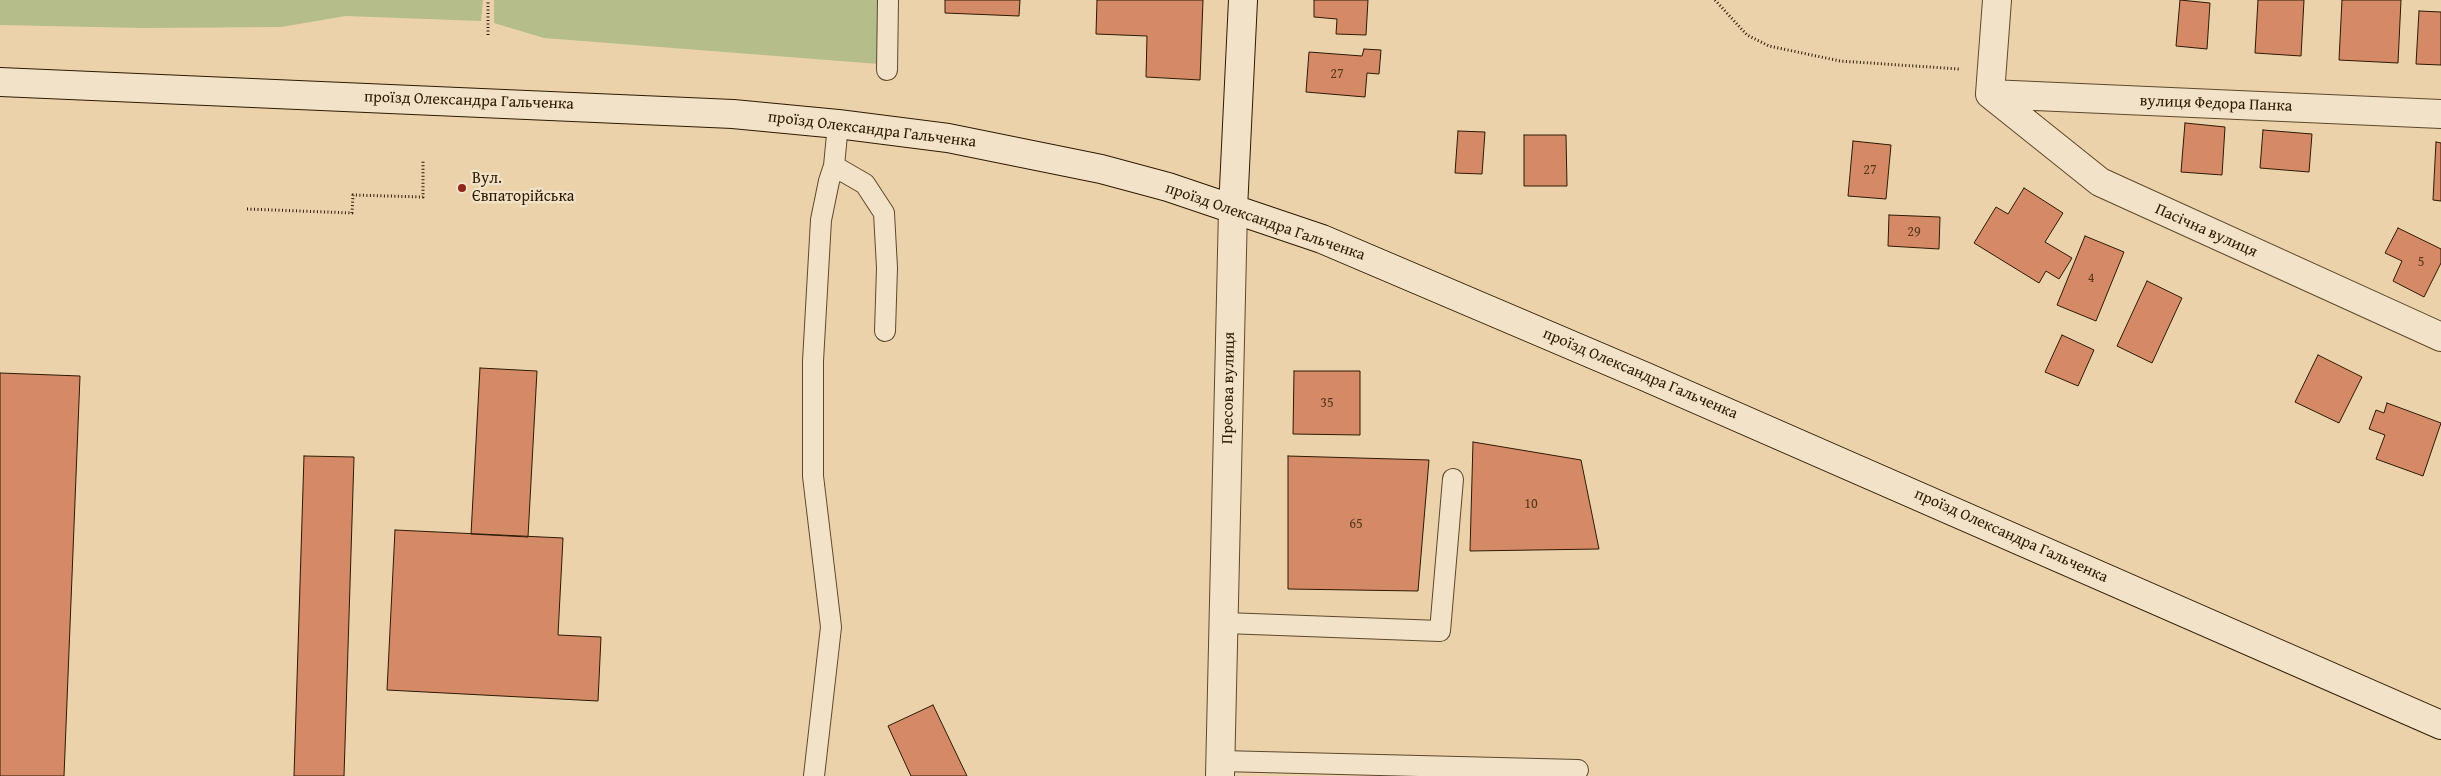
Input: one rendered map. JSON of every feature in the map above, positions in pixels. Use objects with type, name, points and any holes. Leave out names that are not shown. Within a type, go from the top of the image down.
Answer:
[{"type":"main road","name":"Пресова вулиця","points":[[1220,768],[1225,623],[1233,209],[1243,0]]},
{"type":"main road","points":[[1991,83],[1997,0]]},
{"type":"main road","name":"проїзд Олександра Гальченка","points":[[0,82],[636,108],[838,124],[948,138],[1031,154],[1149,182],[1322,239],[1546,333],[2441,725]]},
{"type":"main road","name":"вулиця Федора Панка","points":[[1991,83],[2441,114]]},
{"type":"main road","name":"Пасічна вулиця","points":[[1991,83],[2100,182],[2441,337]]},
{"type":"lane","points":[[887,70],[888,0]]},
{"type":"lane","points":[[814,776],[831,627],[813,476],[813,361],[821,220],[834,166],[838,124]]},
{"type":"lane","points":[[834,166],[865,184],[878,200],[884,213],[887,268],[885,331]]},
{"type":"lane","points":[[1225,623],[1440,631],[1453,479]]},
{"type":"lane","points":[[1220,768],[1578,770]]},
{"type":"path","points":[[488,0],[488,35]]},
{"type":"path","points":[[1715,0],[1747,35],[1769,46],[1840,61],[1991,83]]},
{"type":"path","points":[[247,209],[352,213],[353,195],[423,197],[423,161]]},
{"type":"green space","points":[[0,0],[483,0],[481,21],[346,16],[281,27],[143,28],[0,25]]},
{"type":"green space","points":[[494,0],[881,0],[879,64],[544,38],[494,23]]},
{"type":"building","points":[[945,0],[1020,0],[1019,16],[945,13]]},
{"type":"building","points":[[1097,0],[1203,0],[1200,80],[1146,77],[1147,36],[1096,34]]},
{"type":"building","points":[[1314,0],[1368,0],[1366,35],[1336,34],[1337,19],[1314,17]]},
{"type":"building","points":[[2180,0],[2210,3],[2207,49],[2176,46]]},
{"type":"building","points":[[2258,0],[2304,0],[2301,56],[2255,53]]},
{"type":"building","points":[[2342,0],[2401,0],[2398,63],[2339,60]]},
{"type":"building","points":[[2419,11],[2441,12],[2441,65],[2416,64]]},
{"type":"building","points":[[1364,49],[1381,50],[1379,74],[1367,73],[1365,97],[1306,92],[1309,52],[1362,56]]},
{"type":"building","points":[[2185,123],[2225,127],[2222,175],[2181,172]]},
{"type":"building","points":[[2263,130],[2312,134],[2309,172],[2260,168]]},
{"type":"building","points":[[1458,131],[1485,132],[1482,174],[1455,173]]},
{"type":"building","points":[[1524,135],[1566,135],[1567,186],[1524,186]]},
{"type":"building","points":[[1853,141],[1891,145],[1886,199],[1848,196]]},
{"type":"building","points":[[2436,142],[2441,143],[2441,201],[2433,200]]},
{"type":"building","points":[[2024,188],[2063,213],[2045,242],[2072,258],[2059,279],[2046,271],[2039,283],[1974,243],[1996,207],[2008,214]]},
{"type":"building","points":[[1889,215],[1940,217],[1939,249],[1888,246]]},
{"type":"building","points":[[2398,228],[2441,249],[2441,263],[2424,297],[2393,281],[2402,261],[2385,253]]},
{"type":"building","points":[[2085,236],[2124,252],[2096,321],[2057,305]]},
{"type":"building","points":[[2147,281],[2182,298],[2152,363],[2117,346]]},
{"type":"building","points":[[2062,335],[2094,350],[2078,386],[2045,372]]},
{"type":"building","points":[[2318,355],[2362,377],[2339,423],[2295,402]]},
{"type":"building","points":[[480,368],[537,371],[528,537],[471,534]]},
{"type":"building","points":[[1294,371],[1360,371],[1360,435],[1293,434]]},
{"type":"building","points":[[0,373],[80,376],[64,776],[0,776]]},
{"type":"building","points":[[2387,403],[2441,423],[2423,476],[2376,459],[2385,435],[2369,429],[2376,410],[2384,413]]},
{"type":"building","points":[[1473,442],[1581,460],[1599,549],[1470,551]]},
{"type":"building","points":[[304,456],[354,457],[344,776],[294,776]]},
{"type":"building","points":[[1288,456],[1429,460],[1418,591],[1288,589]]},
{"type":"building","points":[[395,530],[563,538],[558,635],[601,637],[598,701],[387,690]]},
{"type":"building","points":[[933,705],[967,776],[911,776],[888,726]]},
{"type":"place","name":"Вул. Євпаторійська","points":[[462,188]]}]
